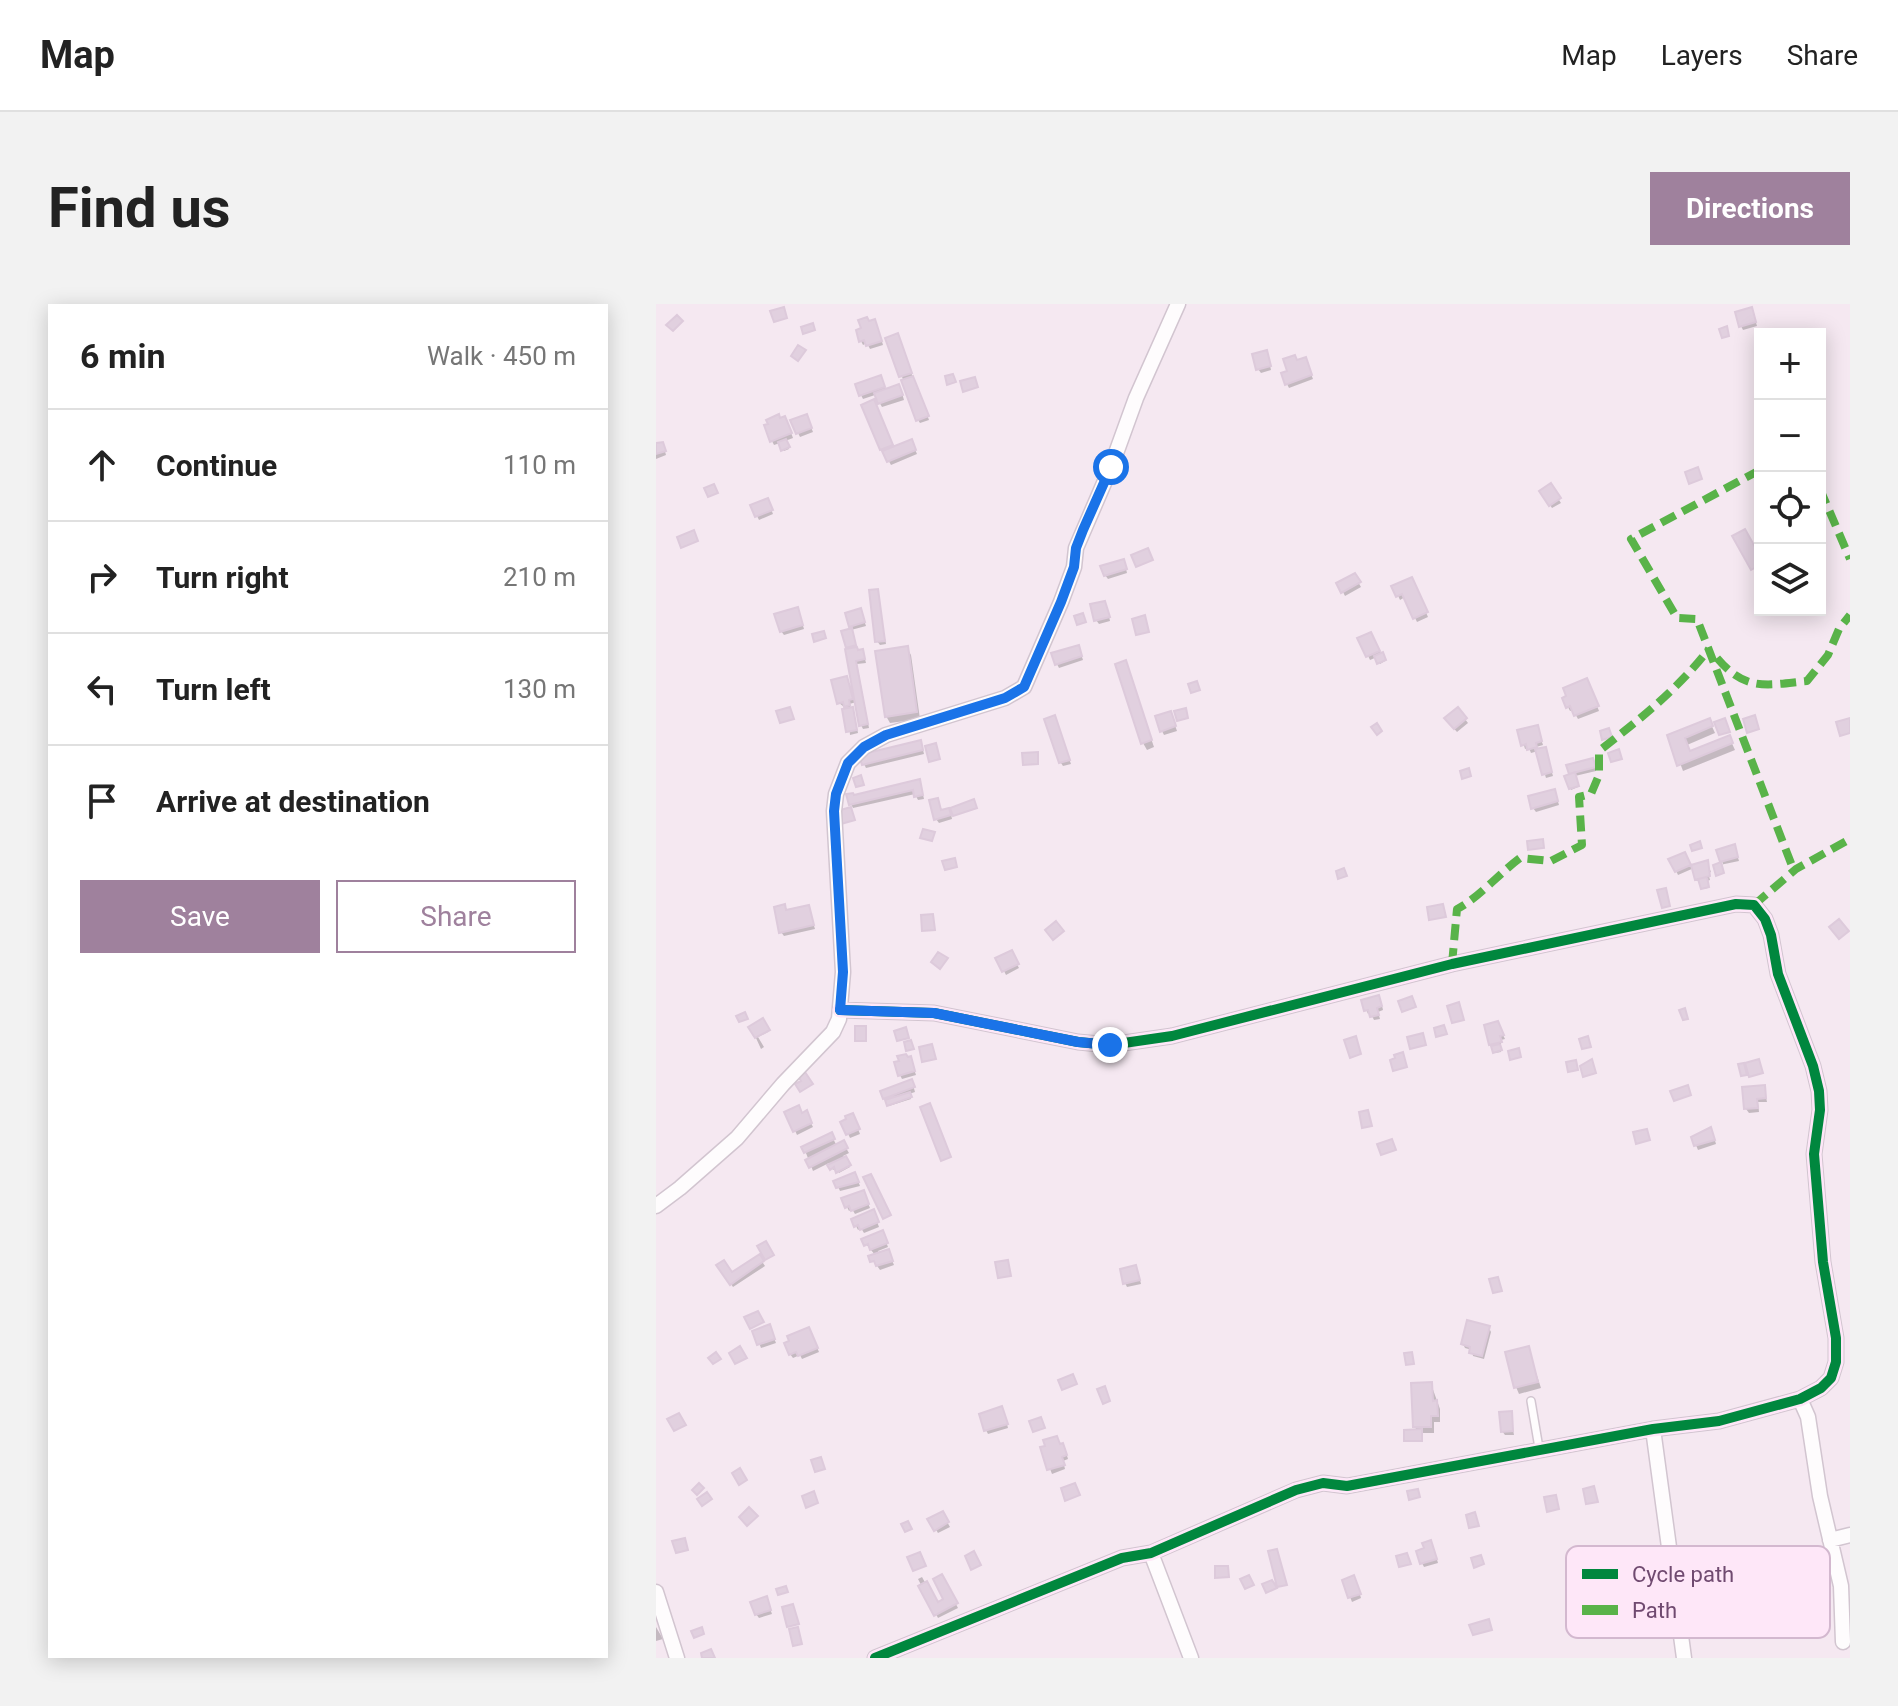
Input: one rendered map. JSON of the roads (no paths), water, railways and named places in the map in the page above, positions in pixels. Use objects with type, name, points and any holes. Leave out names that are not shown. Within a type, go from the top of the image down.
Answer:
[{"type":"street","points":[[656,1206],[737,1138],[833,1032],[840,1010],[843,972],[834,811],[836,794],[848,763],[854,754],[886,735],[1005,698],[1024,687],[1061,602],[1074,567],[1076,548],[1111,467],[1136,398],[1178,304]]},
{"type":"street","points":[[840,1010],[934,1013],[1078,1042],[1110,1045],[1172,1036],[1452,964],[1736,904],[1754,905],[1765,919],[1771,935],[1778,974],[1813,1066],[1819,1091],[1820,1110],[1814,1154],[1816,1193],[1823,1262],[1836,1338],[1836,1362],[1831,1378],[1821,1388],[1800,1399],[1719,1421],[1539,1448],[1347,1486],[1323,1483],[1296,1490],[1151,1553],[1122,1558],[875,1658]]},
{"type":"street","points":[[1800,1399],[1808,1417],[1820,1496],[1841,1586],[1843,1642]]},
{"type":"street","points":[[1653,1429],[1669,1546]]},
{"type":"street","points":[[1830,1540],[1850,1535]]},
{"type":"street","points":[[1151,1553],[1191,1658]]},
{"type":"street","points":[[656,1592],[677,1658]]},
{"type":"street","points":[[1681,1638],[1684,1658]]},
{"type":"lane","points":[[1531,1401],[1539,1448]]}]
